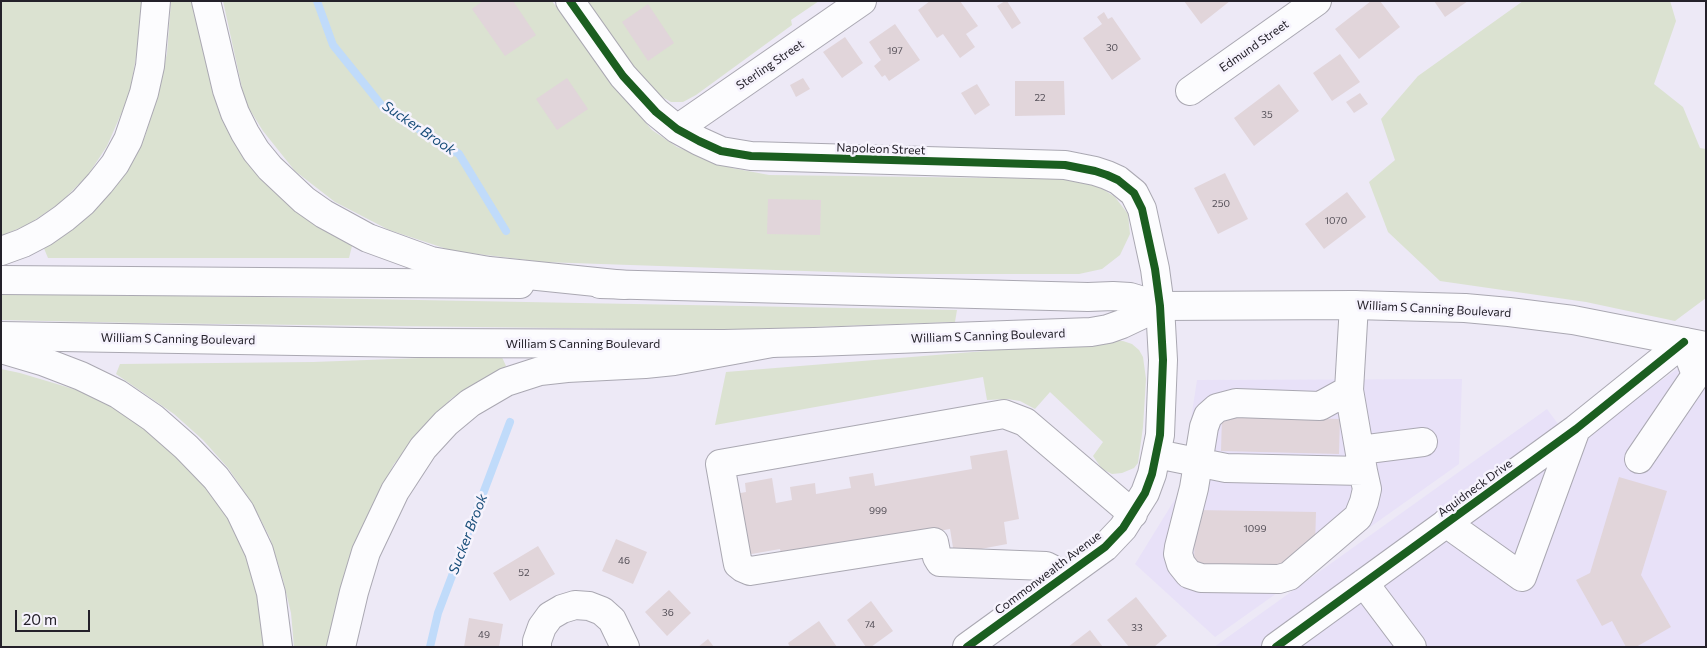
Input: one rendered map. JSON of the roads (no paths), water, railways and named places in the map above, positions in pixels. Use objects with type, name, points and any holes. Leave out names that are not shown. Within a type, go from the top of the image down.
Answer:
[{"type":"main road","points":[[1,251],[23,243],[44,232],[64,218],[83,202],[115,164],[128,140],[144,93],[150,66],[156,1]]},
{"type":"main road","points":[[206,1],[227,90],[245,133],[256,151],[270,168],[304,200],[324,214],[368,238],[432,261],[489,272],[625,285]]},
{"type":"main road","name":"Napoleon Street","points":[[570,1],[623,76],[656,112],[698,141],[722,151],[751,156],[1049,164],[1080,168],[1107,175],[1127,186],[1139,201],[1151,247],[1160,306]]},
{"type":"main road","name":"Sterling Street","points":[[677,128],[862,1]]},
{"type":"main road","name":"Edmund Street","points":[[1190,91],[1317,1]]},
{"type":"main road","name":"William S Canning Boulevard","points":[[1,280],[625,285],[1113,296],[1130,297],[1160,306],[1354,305],[1509,312],[1573,320],[1695,344]]},
{"type":"main road","points":[[1349,390],[1320,406],[1236,403],[1217,408],[1208,416],[1204,427],[1199,463],[1178,554],[1181,564],[1189,574],[1201,578],[1284,578],[1294,573],[1321,547],[1358,517],[1367,489],[1349,390],[1354,305]]},
{"type":"main road","name":"William S Canning Boulevard","points":[[1,336],[395,343],[772,343],[1091,332],[1122,324],[1160,306]]},
{"type":"main road","name":"Commonwealth Avenue","points":[[967,647],[1105,546],[1123,528],[1145,493],[1157,454],[1160,435],[1163,394],[1163,352],[1160,306]]},
{"type":"main road","points":[[341,647],[366,552],[395,491],[423,448],[446,423],[470,403],[506,382],[540,371],[674,361],[772,343]]},
{"type":"main road","points":[[1639,459],[1696,375],[1695,344]]},
{"type":"main road","name":"Aquidneck Drive","points":[[1276,647],[1695,344]]},
{"type":"main road","points":[[1,349],[42,361],[81,376],[118,394],[153,418],[186,446],[210,472],[240,511],[259,551],[271,593],[278,647]]},
{"type":"main road","points":[[1061,579],[1046,566],[940,562],[934,542],[750,571],[738,564],[736,559],[720,464],[1004,414],[1025,422],[1133,514]]},
{"type":"main road","points":[[1446,523],[1522,577],[1576,429]]},
{"type":"main road","points":[[1157,454],[1226,468],[1361,460],[1423,442]]},
{"type":"main road","points":[[1364,583],[1412,647]]},
{"type":"main road","points":[[537,647],[537,641],[542,628],[550,616],[562,609],[575,605],[589,606],[602,611],[612,620],[625,647]]},
{"type":"waterway","name":"Sucker Brook","points":[[317,1],[333,45],[383,107],[459,154],[506,231]]},
{"type":"waterway","name":"Sucker Brook","points":[[430,647],[438,613],[510,422]]}]
